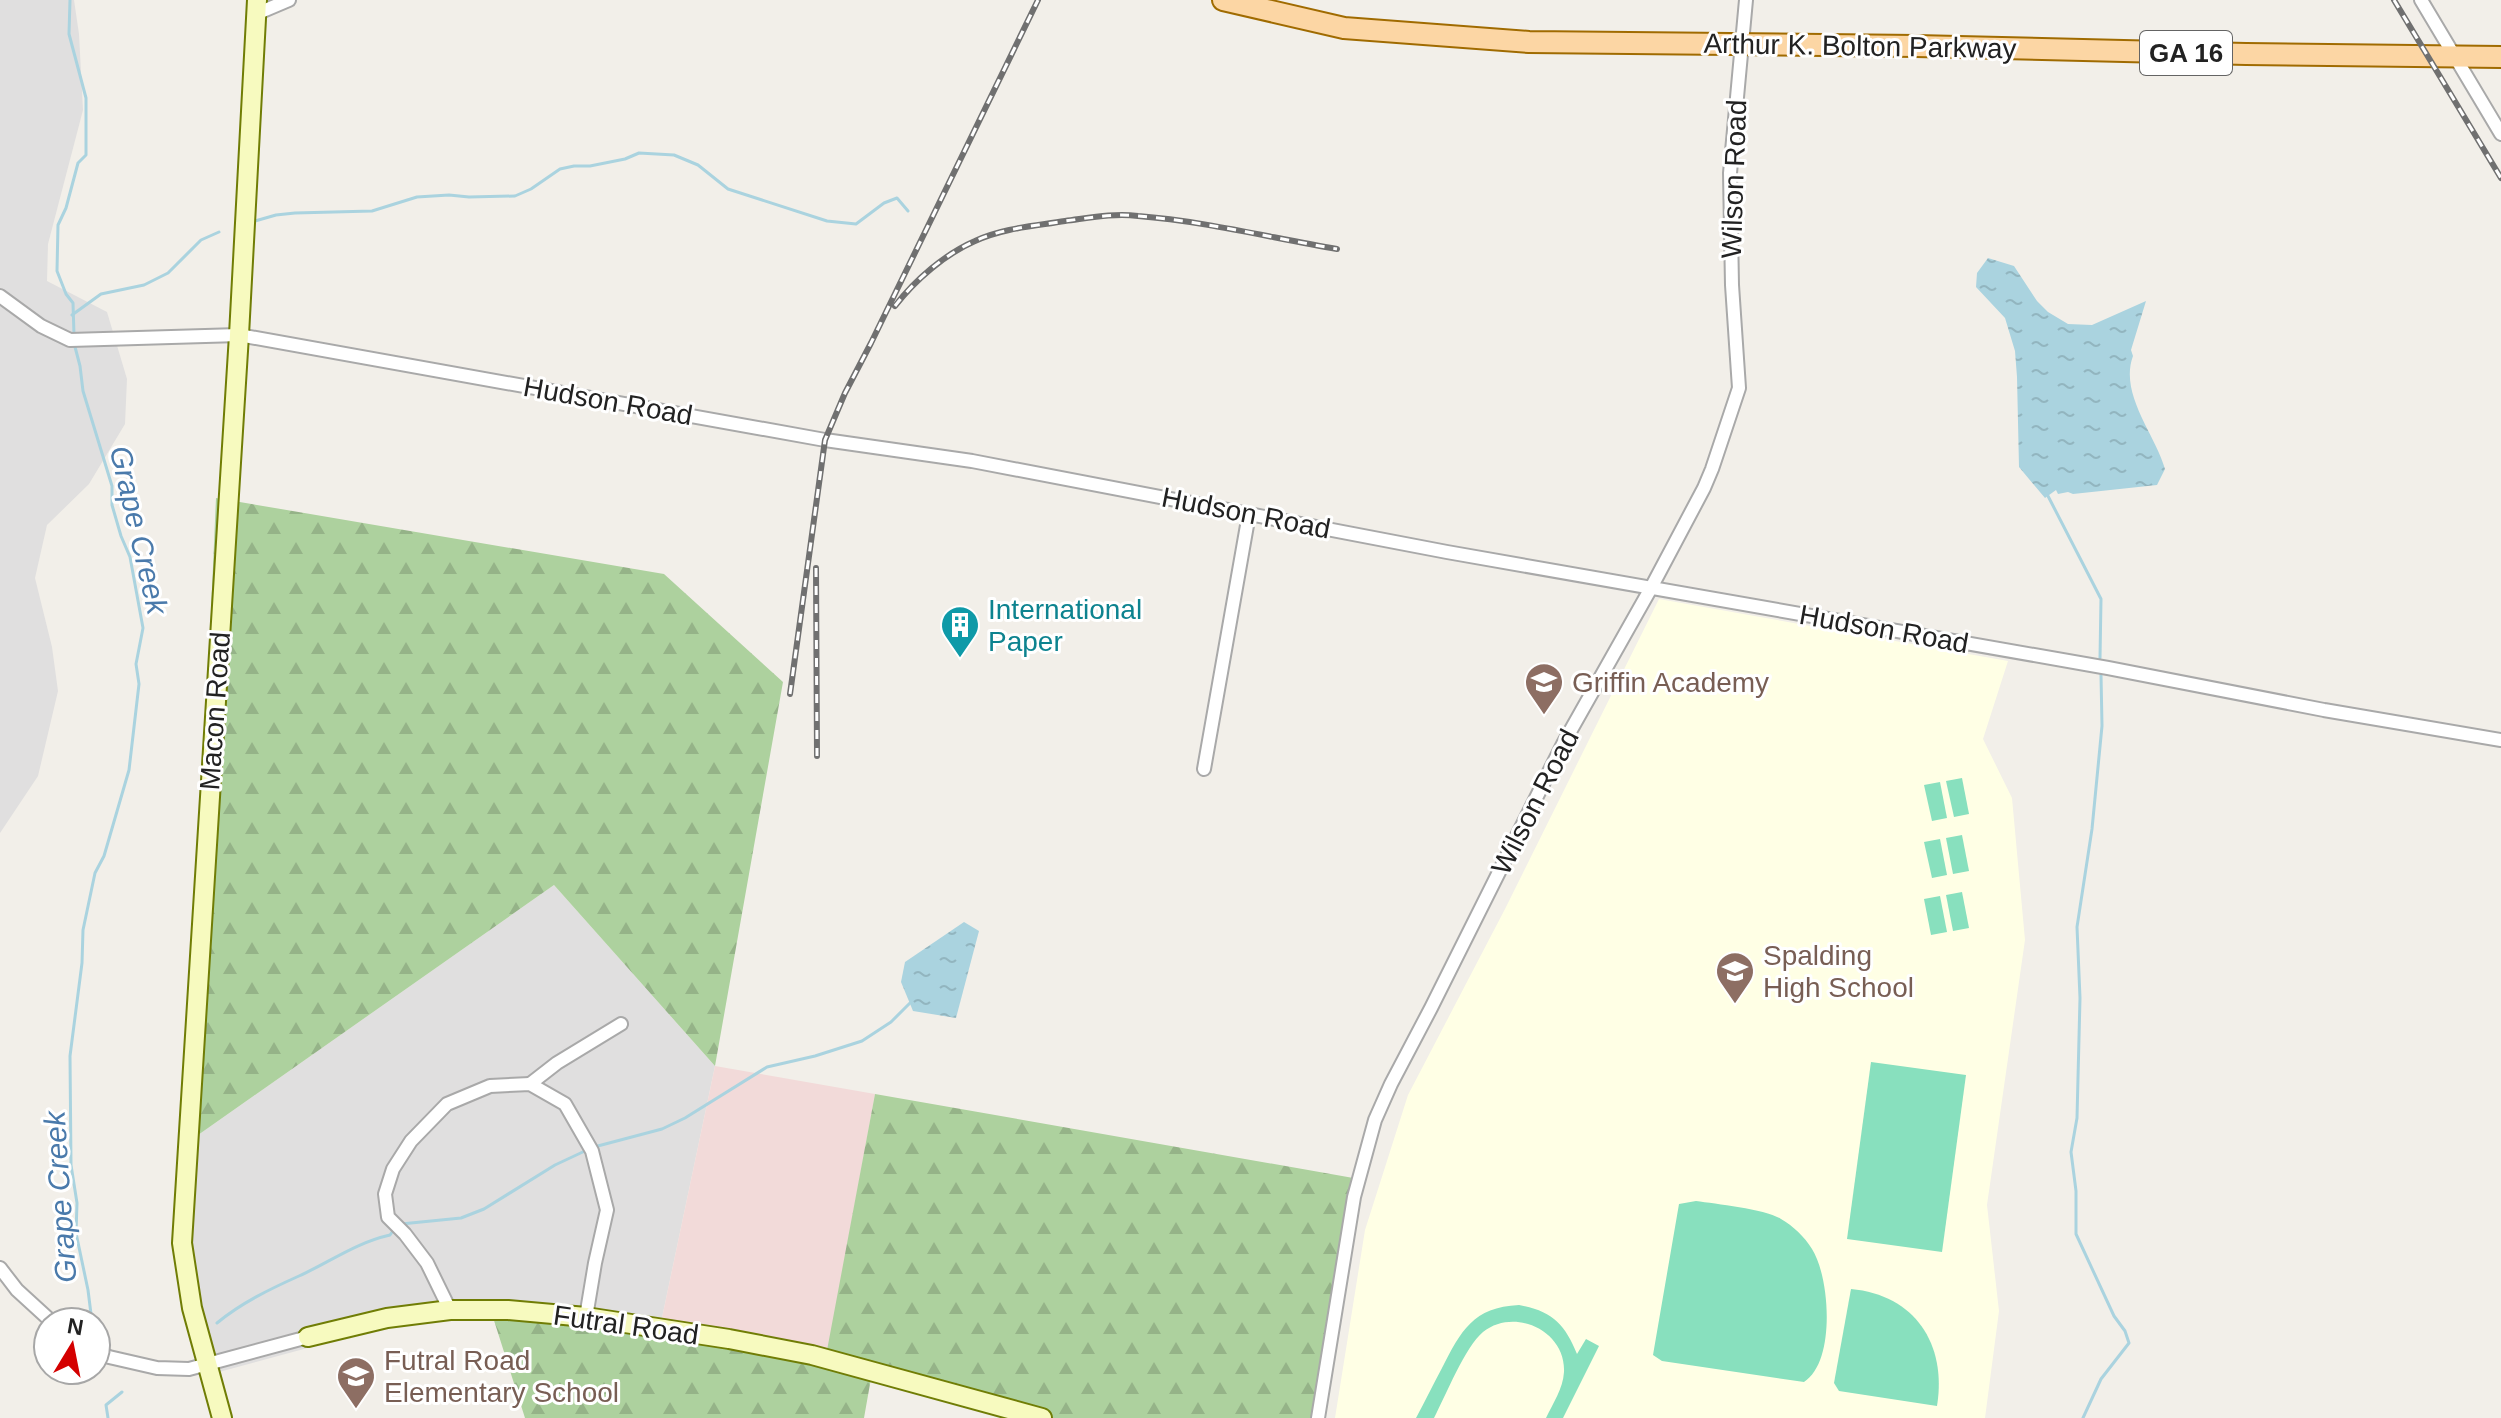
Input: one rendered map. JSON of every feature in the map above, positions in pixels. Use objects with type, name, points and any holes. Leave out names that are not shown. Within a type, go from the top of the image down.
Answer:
[{"type":"main road","name":"Arthur K. Bolton Parkway","points":[[1223,0],[1344,28],[1529,42],[2501,57]]},
{"type":"main road","name":"Macon Road","points":[[222,1418],[192,1308],[182,1243],[257,7]]},
{"type":"main road","name":"Futral Road","points":[[308,1337],[387,1318],[450,1310],[508,1310],[586,1317],[812,1355],[1042,1418]]},
{"type":"street","points":[[257,7],[289,0]]},
{"type":"street","name":"Wilson Road","points":[[1318,1418],[1354,1197],[1375,1120],[1563,744],[1651,588],[1712,469],[1739,388],[1732,285],[1730,173],[1746,0]]},
{"type":"street","points":[[2421,0],[2501,134]]},
{"type":"street","name":"Hudson Road","points":[[0,296],[41,326],[70,340],[239,335],[825,440],[972,461],[1447,552],[2501,740]]},
{"type":"street","points":[[1204,769],[1249,514]]},
{"type":"street","points":[[530,1084],[557,1063],[621,1024]]},
{"type":"street","points":[[450,1310],[427,1263],[388,1217],[385,1194],[393,1169],[411,1141],[447,1104],[490,1086],[530,1084],[565,1104],[592,1151],[607,1210],[586,1317]]},
{"type":"street","points":[[0,1268],[34,1306]]},
{"type":"street","name":"Futral Road","points":[[112,1358],[157,1368],[189,1369],[308,1337]]},
{"type":"shaded area","points":[[0,0],[74,0],[83,110],[48,244],[47,281],[107,312],[127,379],[125,424],[89,484],[47,525],[35,578],[52,647],[58,691],[38,776],[0,833]]},
{"type":"shaded area","name":"Spalding High School","points":[[1659,599],[2008,661],[1983,739],[2012,798],[2025,940],[1987,1205],[1999,1311],[1985,1418],[1335,1418],[1365,1230],[1408,1095],[1505,909]]},
{"type":"shaded area","points":[[554,885],[715,1066],[659,1332],[510,1309],[385,1327],[208,1375],[185,1282],[181,1147]]},
{"type":"shaded area","points":[[715,1066],[875,1094],[826,1361],[659,1332]]},
{"type":"green space","points":[[216,498],[664,574],[783,682],[715,1066],[554,885],[181,1147],[200,863]]},
{"type":"green space","points":[[1962,778],[1969,814],[1954,817],[1946,781]]},
{"type":"green space","points":[[1940,782],[1947,818],[1932,821],[1924,785]]},
{"type":"green space","points":[[1962,835],[1969,871],[1953,874],[1946,838]]},
{"type":"green space","points":[[1940,839],[1947,875],[1932,878],[1924,842]]},
{"type":"green space","points":[[1962,892],[1969,928],[1953,931],[1946,895]]},
{"type":"green space","points":[[1940,896],[1947,932],[1931,935],[1924,899]]},
{"type":"green space","points":[[1871,1062],[1966,1075],[1942,1252],[1847,1239]]},
{"type":"green space","points":[[875,1094],[1359,1179],[1315,1418],[1037,1418],[873,1367],[864,1418],[525,1418],[491,1311],[825,1361]]},
{"type":"green space","points":[[1696,1201],[1774,1215],[1794,1228],[1812,1249],[1823,1279],[1827,1318],[1821,1357],[1814,1372],[1804,1382],[1662,1361],[1653,1355],[1679,1204]]},
{"type":"green space","points":[[1851,1289],[1893,1301],[1922,1326],[1937,1362],[1937,1406],[1839,1391],[1834,1383]]},
{"type":"green space","points":[[1519,1305],[1556,1320],[1577,1354],[1586,1339],[1599,1346],[1563,1418],[1546,1418],[1560,1390],[1564,1372],[1557,1345],[1536,1327],[1509,1322],[1496,1325],[1476,1339],[1434,1418],[1416,1418],[1470,1323],[1490,1310]]},
{"type":"water","points":[[1988,258],[2014,266],[2037,301],[2068,324],[2092,325],[2146,301],[2131,350],[2130,370],[2134,399],[2165,469],[2157,485],[2073,494],[2058,494],[2056,490],[2045,498],[2019,467],[2015,351],[2005,318],[1976,287],[1977,273]]},
{"type":"water","points":[[964,922],[979,931],[956,1018],[913,1011],[901,982],[905,962]]},
{"type":"waterway","name":"Grape Creek","points":[[70,0],[69,34],[86,98],[86,155],[78,163],[58,225],[57,271],[73,303],[74,335]]},
{"type":"waterway","points":[[255,221],[295,213],[372,211],[417,197],[515,196],[560,169],[625,159],[639,153],[674,155],[698,165],[728,189],[827,221],[856,224],[884,203],[897,198],[908,211]]},
{"type":"waterway","points":[[72,315],[101,294],[144,285],[168,273],[201,240],[219,232]]},
{"type":"waterway","name":"Grape Creek","points":[[74,343],[83,391],[112,486],[112,505],[130,557],[143,628],[136,664],[139,684],[129,770],[104,856],[95,873],[83,930],[70,1056],[71,1165],[77,1203],[76,1233],[90,1306]]},
{"type":"waterway","points":[[2048,496],[2101,599],[2100,658]]},
{"type":"waterway","points":[[2083,1418],[2101,1379],[2129,1343],[2076,1234],[2076,1191],[2071,1152],[2077,1118],[2080,998],[2077,927],[2092,829],[2102,726],[2101,675]]},
{"type":"waterway","points":[[594,1147],[662,1129],[767,1067],[862,1041],[891,1022],[910,1003]]},
{"type":"waterway","points":[[401,1224],[461,1218],[484,1209],[555,1165],[587,1150]]},
{"type":"waterway","points":[[217,1323],[256,1297],[354,1248],[390,1235],[395,1228]]},
{"type":"waterway","name":"Grape Creek","points":[[108,1418],[106,1405],[122,1392]]},
{"type":"railway","points":[[790,694],[825,440],[845,393],[1038,0]]},
{"type":"railway","points":[[2394,0],[2501,178]]},
{"type":"railway","points":[[895,306],[931,269],[975,241],[1008,230],[1092,217],[1129,215],[1163,218],[1337,249]]},
{"type":"railway","points":[[816,568],[817,756]]},
{"type":"place","name":"International Paper","points":[[960,659]]},
{"type":"place","name":"Griffin Academy","points":[[1544,716]]},
{"type":"place","name":"Spalding High School","points":[[1735,1005]]},
{"type":"place","name":"Futral Road Elementary School","points":[[356,1410]]}]
